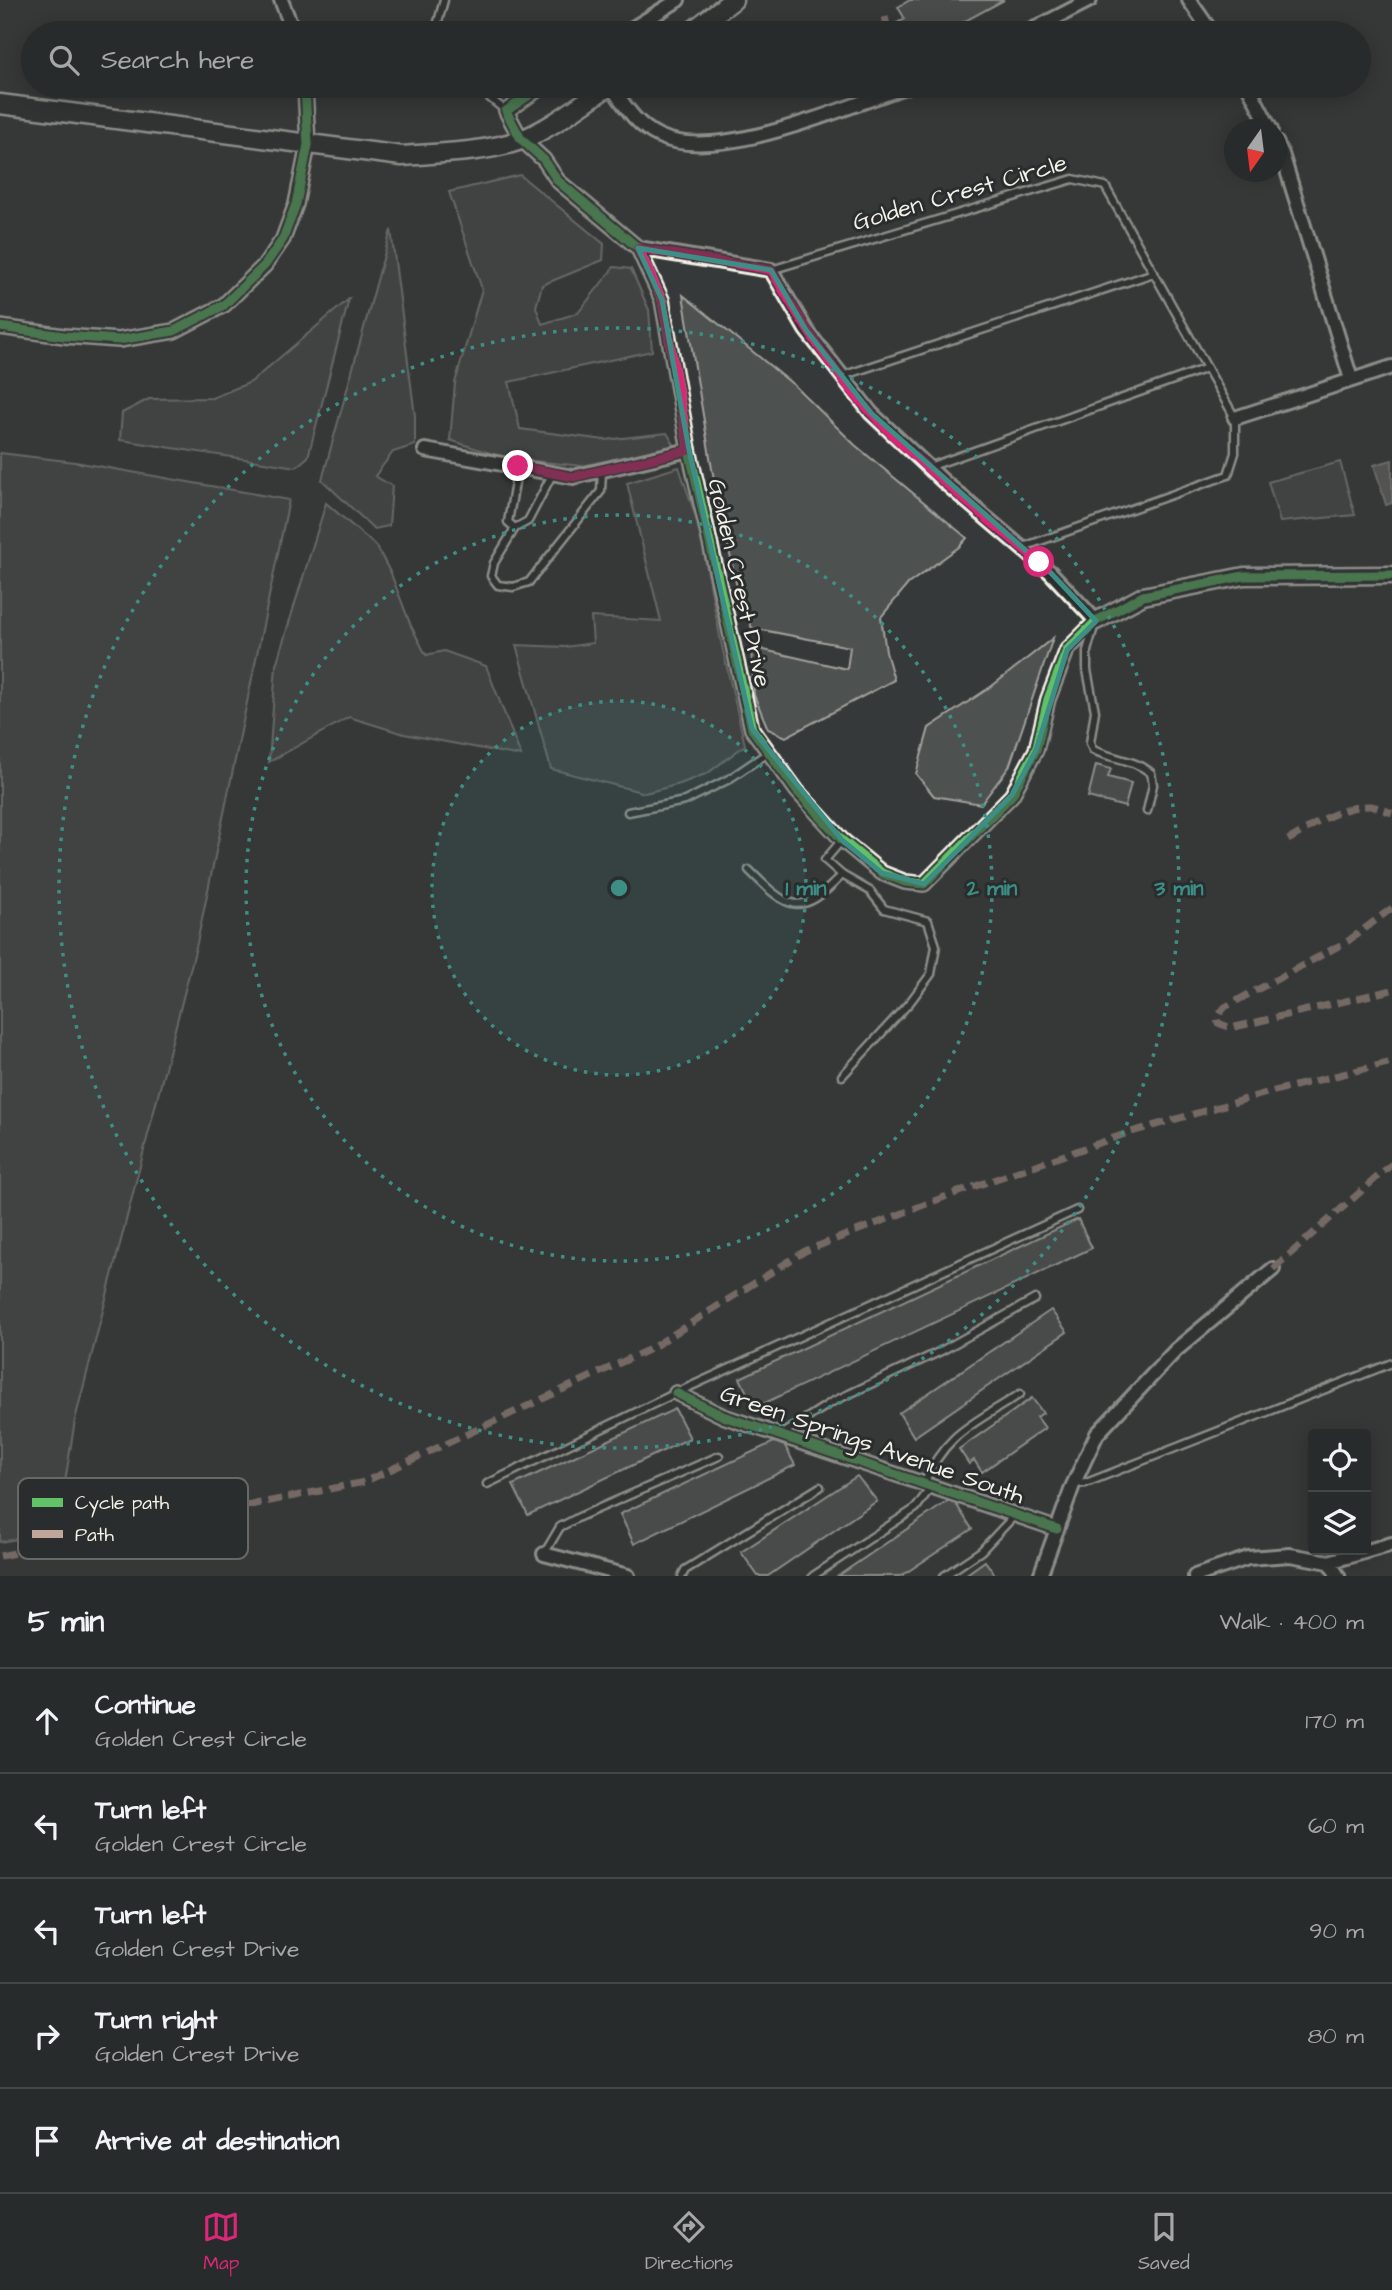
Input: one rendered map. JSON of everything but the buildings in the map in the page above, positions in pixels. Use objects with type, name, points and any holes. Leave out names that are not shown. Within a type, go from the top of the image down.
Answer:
[{"type":"main road","points":[[706,21],[733,0]]},
{"type":"main road","points":[[0,104],[402,156],[468,151],[521,139],[590,98]]},
{"type":"street","points":[[281,0],[291,21]]},
{"type":"street","points":[[644,21],[678,0]]},
{"type":"street","points":[[1049,21],[1090,0]]},
{"type":"street","points":[[1189,0],[1204,21]]},
{"type":"street","points":[[0,327],[119,340],[174,331],[224,305],[265,265],[283,239],[296,204],[308,145],[306,98]]},
{"type":"street","points":[[506,111],[525,98]]},
{"type":"street","points":[[619,98],[635,120],[658,135],[690,144],[727,142],[772,132],[873,98]]},
{"type":"street","points":[[1254,98],[1265,119]]},
{"type":"street","name":"Golden Crest Drive","points":[[506,111],[521,139],[544,160],[558,181],[638,248],[662,300],[689,450],[752,729],[797,791],[842,840],[881,873],[905,882],[924,884],[1012,795],[1036,750],[1048,699],[1067,650],[1096,621]]},
{"type":"street","points":[[1287,170],[1351,379]]},
{"type":"street","name":"Golden Crest Circle","points":[[638,248],[771,270]]},
{"type":"street","points":[[771,270],[806,330],[871,413],[1058,579],[1096,621],[1143,596],[1231,578],[1392,575]]},
{"type":"street","points":[[1235,418],[1392,367]]},
{"type":"street","name":"Golden Crest Drive","points":[[425,450],[573,477],[689,450]]},
{"type":"street","points":[[1040,1576],[1073,1485],[1097,1434],[1176,1350],[1273,1269]]},
{"type":"street","name":"Green Springs Avenue South","points":[[676,1394],[723,1416],[1057,1529]]},
{"type":"street","points":[[1195,1576],[1248,1558],[1290,1555],[1329,1562],[1392,1544]]},
{"type":"street","points":[[544,1554],[628,1576]]},
{"type":"street","points":[[1329,1562],[1338,1576]]},
{"type":"lane","points":[[438,21],[444,0]]},
{"type":"lane","points":[[490,98],[506,111]]},
{"type":"lane","name":"Golden Crest Circle","points":[[771,270],[1073,179],[1105,186],[1235,418],[1235,453],[1228,475],[1022,547]]},
{"type":"lane","points":[[842,376],[1154,273]]},
{"type":"lane","points":[[929,467],[1207,368]]},
{"type":"lane","points":[[515,528],[508,522],[518,466]]},
{"type":"lane","points":[[553,473],[528,522],[515,528],[494,563],[491,576],[498,585],[513,587],[529,582],[601,491],[602,471]]},
{"type":"lane","points":[[1096,621],[1087,651],[1087,670],[1095,710],[1090,743],[1093,750],[1107,757],[1143,766],[1152,773],[1153,785],[1147,811]]},
{"type":"lane","points":[[628,812],[685,801],[729,779],[769,752]]},
{"type":"lane","points":[[842,840],[825,860],[842,875],[870,891],[884,909],[928,921],[936,946],[931,974],[910,1002],[842,1076]]},
{"type":"lane","points":[[749,870],[773,894],[796,905],[824,894],[842,875]]},
{"type":"lane","points":[[487,1484],[1077,1210]]},
{"type":"lane","points":[[781,1436],[832,1402],[942,1351],[1035,1299]]},
{"type":"lane","points":[[1073,1485],[1086,1483],[1392,1363]]},
{"type":"lane","points":[[814,1576],[916,1508],[928,1485],[933,1462],[954,1437],[1020,1395]]},
{"type":"lane","points":[[544,1554],[560,1527],[719,1456]]},
{"type":"lane","points":[[682,1576],[685,1570],[820,1486]]},
{"type":"lane","points":[[944,1576],[981,1551],[1014,1515]]},
{"type":"highlighted area","points":[[638,248],[771,270],[806,330],[871,413],[1050,572],[1096,621],[1067,650],[1036,750],[1012,795],[924,884],[882,873],[842,840],[752,729],[689,450],[662,300]]},
{"type":"shaded area","points":[[520,175],[604,244],[603,260],[542,285],[536,307],[542,324],[578,313],[614,267],[631,269],[649,310],[652,351],[509,382],[520,429],[605,440],[667,433],[675,446],[582,466],[505,458],[450,440],[455,383],[482,289],[449,192]]},
{"type":"shaded area","points":[[391,230],[415,416],[415,445],[393,452],[375,476],[392,486],[389,526],[374,529],[322,480]]},
{"type":"shaded area","points":[[683,295],[795,386],[855,445],[967,538],[959,547],[908,584],[881,617],[886,652],[894,680],[786,737],[768,729],[754,695],[751,647],[847,669],[850,647],[752,628],[740,602],[712,469]]},
{"type":"shaded area","points":[[349,299],[308,457],[296,467],[120,440],[122,413],[149,399],[212,398],[251,382]]},
{"type":"shaded area","points":[[0,453],[75,462],[289,500],[197,943],[75,1420],[66,1478],[18,1478],[18,1539],[0,1542]]},
{"type":"shaded area","points":[[1392,460],[1392,503],[1386,505],[1374,465]]},
{"type":"shaded area","points":[[1340,462],[1355,515],[1280,522],[1268,482]]},
{"type":"shaded area","points":[[679,467],[699,526],[721,642],[745,745],[708,773],[645,793],[551,769],[516,645],[565,647],[593,643],[591,617],[661,621],[627,483]]},
{"type":"shaded area","points":[[326,503],[377,547],[426,655],[444,651],[486,666],[521,756],[404,734],[349,717],[269,762],[276,665]]},
{"type":"shaded area","points":[[1053,638],[1009,767],[981,804],[934,796],[916,774],[929,728],[992,686]]},
{"type":"marked path","points":[[885,17],[886,21]]},
{"type":"marked path","points":[[1288,840],[1327,817],[1348,809],[1371,806],[1392,813]]},
{"type":"marked path","points":[[1392,908],[1348,941],[1225,1007],[1217,1017],[1218,1023],[1231,1028],[1392,990]]},
{"type":"marked path","points":[[248,1506],[364,1482],[650,1349],[805,1251],[947,1196],[1128,1133],[1270,1092],[1392,1062]]},
{"type":"marked path","points":[[1273,1269],[1392,1164]]},
{"type":"marked path","points":[[0,1556],[18,1552]]},
{"type":"cycle path","points":[[0,327],[119,340],[174,331],[224,305],[265,265],[283,239],[296,204],[308,145],[306,98]]},
{"type":"cycle path","points":[[525,98],[506,111],[521,139],[544,160],[558,181],[638,248],[662,300],[689,450],[752,729],[797,791],[842,840],[882,873],[905,882],[924,884],[1012,795],[1036,750],[1048,699],[1067,650],[1096,621],[1143,596],[1244,576],[1392,575]]},
{"type":"cycle path","points":[[676,1393],[723,1416],[1057,1529]]},
{"type":"route","points":[[518,466],[573,477],[689,450],[662,300],[638,248],[771,270],[806,330],[871,413],[943,481],[1039,562]]}]
